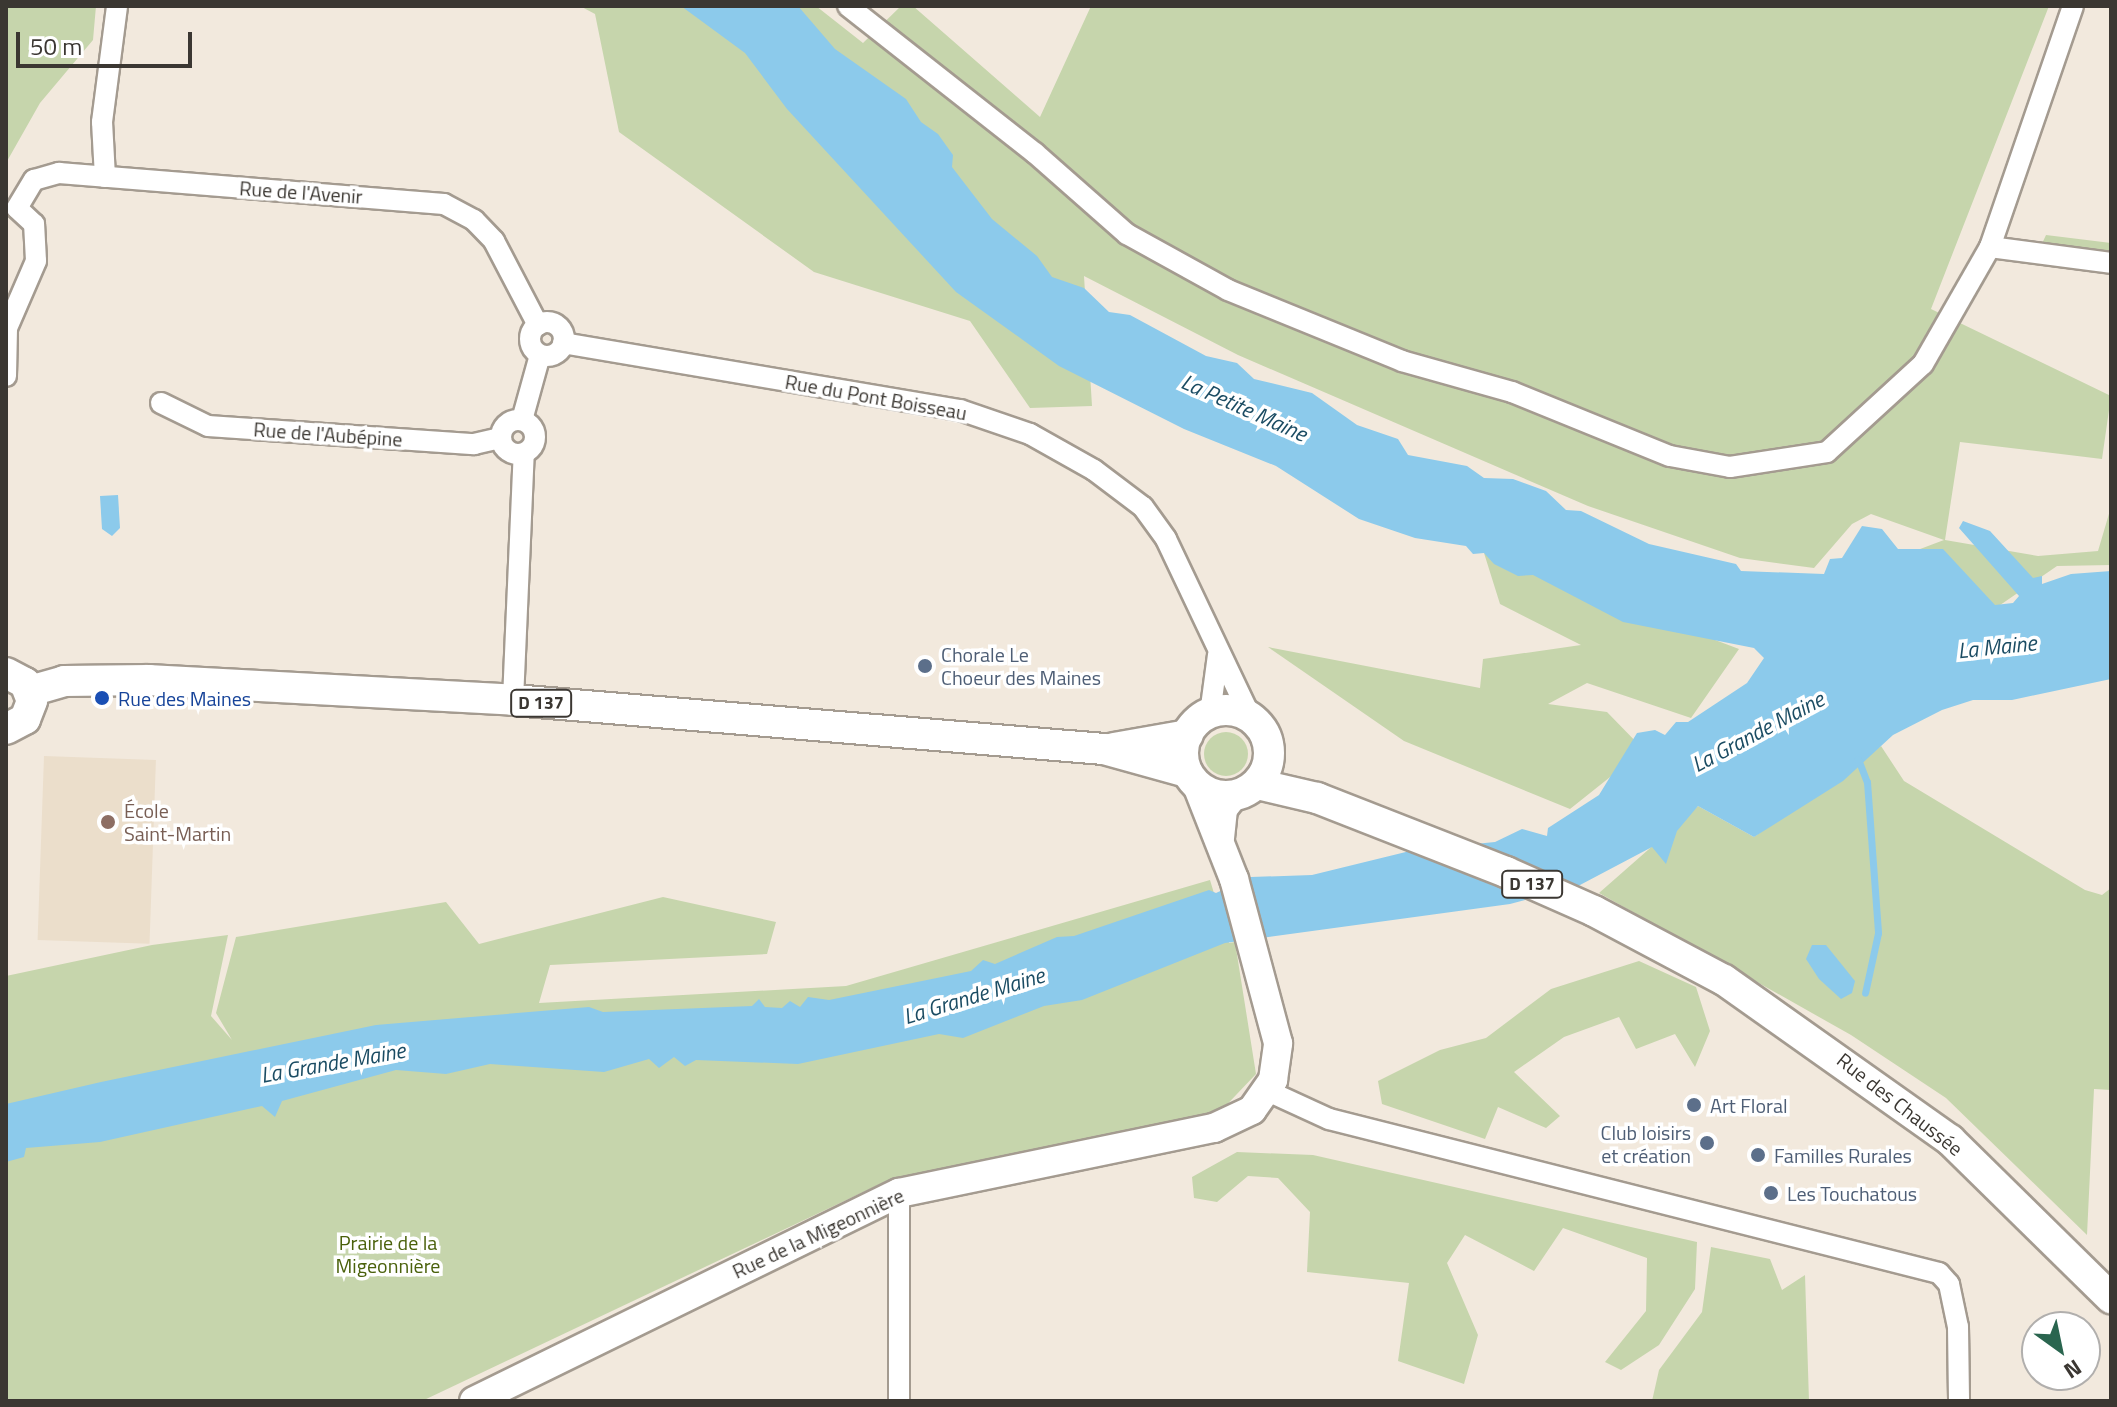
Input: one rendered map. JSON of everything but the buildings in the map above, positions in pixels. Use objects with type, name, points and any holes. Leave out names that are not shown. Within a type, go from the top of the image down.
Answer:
[{"type":"main road","name":"D 137","points":[[13,674],[64,681],[149,680],[513,700],[1104,749],[1192,779]]},
{"type":"main road","points":[[6,729],[25,719],[13,674]]},
{"type":"main road","points":[[1233,711],[1251,718],[1266,737],[1253,779],[1220,797],[1192,779],[1183,751],[1188,735],[1210,714],[1233,711]]},
{"type":"main road","name":"D 137","points":[[1104,749],[1188,735]]},
{"type":"main road","name":"Rue des Chaussée","points":[[1253,779],[1401,828],[1662,945],[1823,1046],[1950,1140],[2111,1298]]},
{"type":"street","points":[[105,177],[102,122],[117,6]]},
{"type":"street","points":[[848,6],[1035,153],[1127,234],[1228,290],[1402,361],[1512,392],[1670,456],[1730,467],[1827,452],[1923,364],[1990,247],[2073,6]]},
{"type":"street","name":"Rue de l'Avenir","points":[[11,208],[34,180],[59,173],[444,204],[474,220],[494,241],[538,325]]},
{"type":"street","points":[[6,376],[7,328],[36,261],[34,224],[11,208]]},
{"type":"street","points":[[1990,247],[2111,263]]},
{"type":"street","points":[[538,325],[557,326],[563,343],[554,354],[540,355],[530,343],[538,325]]},
{"type":"street","name":"Rue du Pont Boisseau","points":[[563,343],[960,410],[1030,434],[1094,470],[1143,507],[1166,539],[1218,655],[1251,718]]},
{"type":"street","points":[[522,420],[540,355]]},
{"type":"street","name":"Rue de l'Aubépine","points":[[161,403],[208,426],[474,444],[501,438]]},
{"type":"street","points":[[522,420],[535,433],[532,447],[524,453],[509,451],[501,438],[506,424],[522,420]]},
{"type":"street","points":[[513,700],[524,453]]},
{"type":"street","points":[[1210,714],[1218,655]]},
{"type":"street","points":[[1192,779],[1220,839],[1255,948],[1278,1043],[1268,1091],[1308,1112],[1376,1131],[1939,1273],[1949,1284],[1958,1327],[1959,1401]]},
{"type":"street","points":[[1220,839],[1223,809],[1253,779]]},
{"type":"street","name":"Rue de la Migeonnière","points":[[474,1401],[899,1193],[1214,1128],[1245,1115],[1268,1091]]},
{"type":"street","points":[[899,1193],[899,1401]]},
{"type":"shaded area","name":"École Saint-Martin","points":[[44,756],[156,760],[150,944],[38,940]]},
{"type":"green space","points":[[6,6],[96,6],[93,40],[40,103],[6,163]]},
{"type":"green space","points":[[580,6],[816,6],[863,43],[901,6],[913,6],[1040,117],[1091,6],[2049,6],[1931,309],[2111,396],[2102,459],[1960,442],[1945,540],[2038,556],[2098,551],[2111,507],[2111,565],[2057,566],[1987,614],[1883,563],[1944,540],[1871,514],[1852,524],[1814,568],[1740,558],[1588,506],[1238,355],[1084,276],[1092,406],[1030,408],[970,321],[814,272],[619,132],[595,14]]},
{"type":"green space","points":[[2046,235],[2111,243],[2111,272],[2034,261]]},
{"type":"green space","points":[[1484,553],[1739,649],[1691,718],[1587,683],[1548,704],[1607,712],[1644,750],[1570,809],[1404,741],[1268,647],[1480,688],[1483,659],[1581,645],[1500,604]]},
{"type":"green space","points":[[1226,732],[1241,739],[1248,754],[1241,769],[1226,776],[1211,769],[1204,754],[1211,739]]},
{"type":"green space","points":[[1881,746],[1904,781],[2085,890],[2102,895],[2111,888],[2111,1090],[2094,1089],[2087,1235],[1946,1098],[1851,1035],[1599,893],[1698,806],[1754,837]]},
{"type":"green space","name":"Prairie de la Migeonnière","points":[[1210,880],[1229,943],[1235,942],[1256,1074],[1217,1115],[878,1185],[422,1401],[6,1401],[6,976],[152,945],[228,935],[211,1016],[232,1040],[216,1013],[236,937],[446,902],[479,944],[663,897],[776,922],[767,954],[550,965],[539,1003],[846,986]]},
{"type":"green space","points":[[1639,961],[1696,987],[1710,1031],[1695,1067],[1675,1034],[1636,1049],[1619,1017],[1564,1037],[1514,1072],[1560,1116],[1546,1128],[1498,1107],[1485,1139],[1382,1104],[1378,1081],[1440,1050],[1486,1038],[1551,989]]},
{"type":"green space","points":[[1237,1152],[1313,1155],[1697,1242],[1695,1289],[1659,1345],[1621,1370],[1605,1362],[1646,1311],[1647,1258],[1563,1228],[1534,1271],[1465,1235],[1447,1263],[1478,1335],[1464,1384],[1398,1361],[1409,1283],[1307,1272],[1310,1212],[1278,1178],[1248,1176],[1217,1202],[1194,1198],[1192,1177]]},
{"type":"green space","points":[[1711,1247],[1770,1259],[1782,1290],[1805,1275],[1809,1401],[1652,1401],[1659,1370],[1702,1312]]},
{"type":"water","points":[[681,6],[798,6],[835,49],[906,99],[921,122],[938,134],[953,155],[952,167],[992,219],[1037,256],[1052,277],[1084,288],[1109,312],[1130,315],[1206,356],[1237,363],[1254,379],[1312,393],[1357,425],[1398,439],[1408,455],[1467,466],[1484,478],[1513,479],[1546,491],[1566,510],[1581,511],[1649,544],[1736,564],[1741,571],[1824,574],[1830,559],[1842,558],[1862,526],[1882,529],[1898,549],[1943,549],[1995,605],[2013,603],[2019,596],[1959,528],[1963,521],[1990,531],[2033,578],[2042,576],[2042,584],[2071,574],[2111,571],[2111,679],[2012,700],[1973,700],[1942,710],[1893,735],[1843,781],[1754,837],[1698,806],[1677,831],[1666,864],[1652,847],[1580,885],[1510,904],[1225,943],[1082,1000],[1044,1006],[963,1038],[939,1034],[798,1064],[696,1060],[685,1066],[674,1057],[659,1068],[649,1059],[604,1072],[490,1064],[446,1074],[396,1070],[282,1101],[275,1117],[262,1106],[100,1142],[26,1148],[24,1157],[6,1162],[6,1104],[101,1082],[376,1025],[589,1007],[603,1012],[752,1006],[759,999],[765,1007],[782,1008],[790,1001],[800,1007],[808,997],[829,1000],[971,971],[983,960],[995,964],[1057,937],[1074,936],[1209,890],[1216,893],[1251,877],[1312,875],[1414,850],[1495,842],[1522,829],[1547,836],[1548,828],[1599,795],[1637,733],[1655,730],[1665,735],[1676,722],[1688,722],[1747,683],[1764,658],[1754,648],[1623,622],[1533,575],[1518,576],[1494,564],[1484,553],[1473,554],[1466,546],[1415,538],[1359,519],[1276,466],[1184,429],[1059,366],[956,292],[787,109],[745,53]]},
{"type":"water","points":[[118,495],[120,528],[112,536],[102,529],[100,496]]},
{"type":"water","points":[[1812,945],[1826,945],[1855,981],[1852,993],[1841,999],[1819,979],[1806,959]]},
{"type":"waterway","points":[[1858,759],[1867,782],[1878,933],[1865,993]]},
{"type":"place","name":"Chorale Le Choeur des Maines","points":[[925,666]]},
{"type":"place","name":"Rue des Maines","points":[[102,698]]},
{"type":"place","name":"École Saint-Martin","points":[[108,822]]},
{"type":"place","name":"Art Floral","points":[[1694,1105]]},
{"type":"place","name":"Club loisirs et création","points":[[1707,1143]]},
{"type":"place","name":"Familles Rurales","points":[[1758,1155]]},
{"type":"place","name":"Les Touchatous","points":[[1771,1193]]},
{"type":"water label","name":"La Petite Maine","points":[[1244,408]]},
{"type":"water label","name":"La Maine","points":[[1997,647]]},
{"type":"water label","name":"La Grande Maine","points":[[1758,732]]},
{"type":"water label","name":"La Grande Maine","points":[[974,996]]},
{"type":"water label","name":"La Grande Maine","points":[[333,1063]]}]
